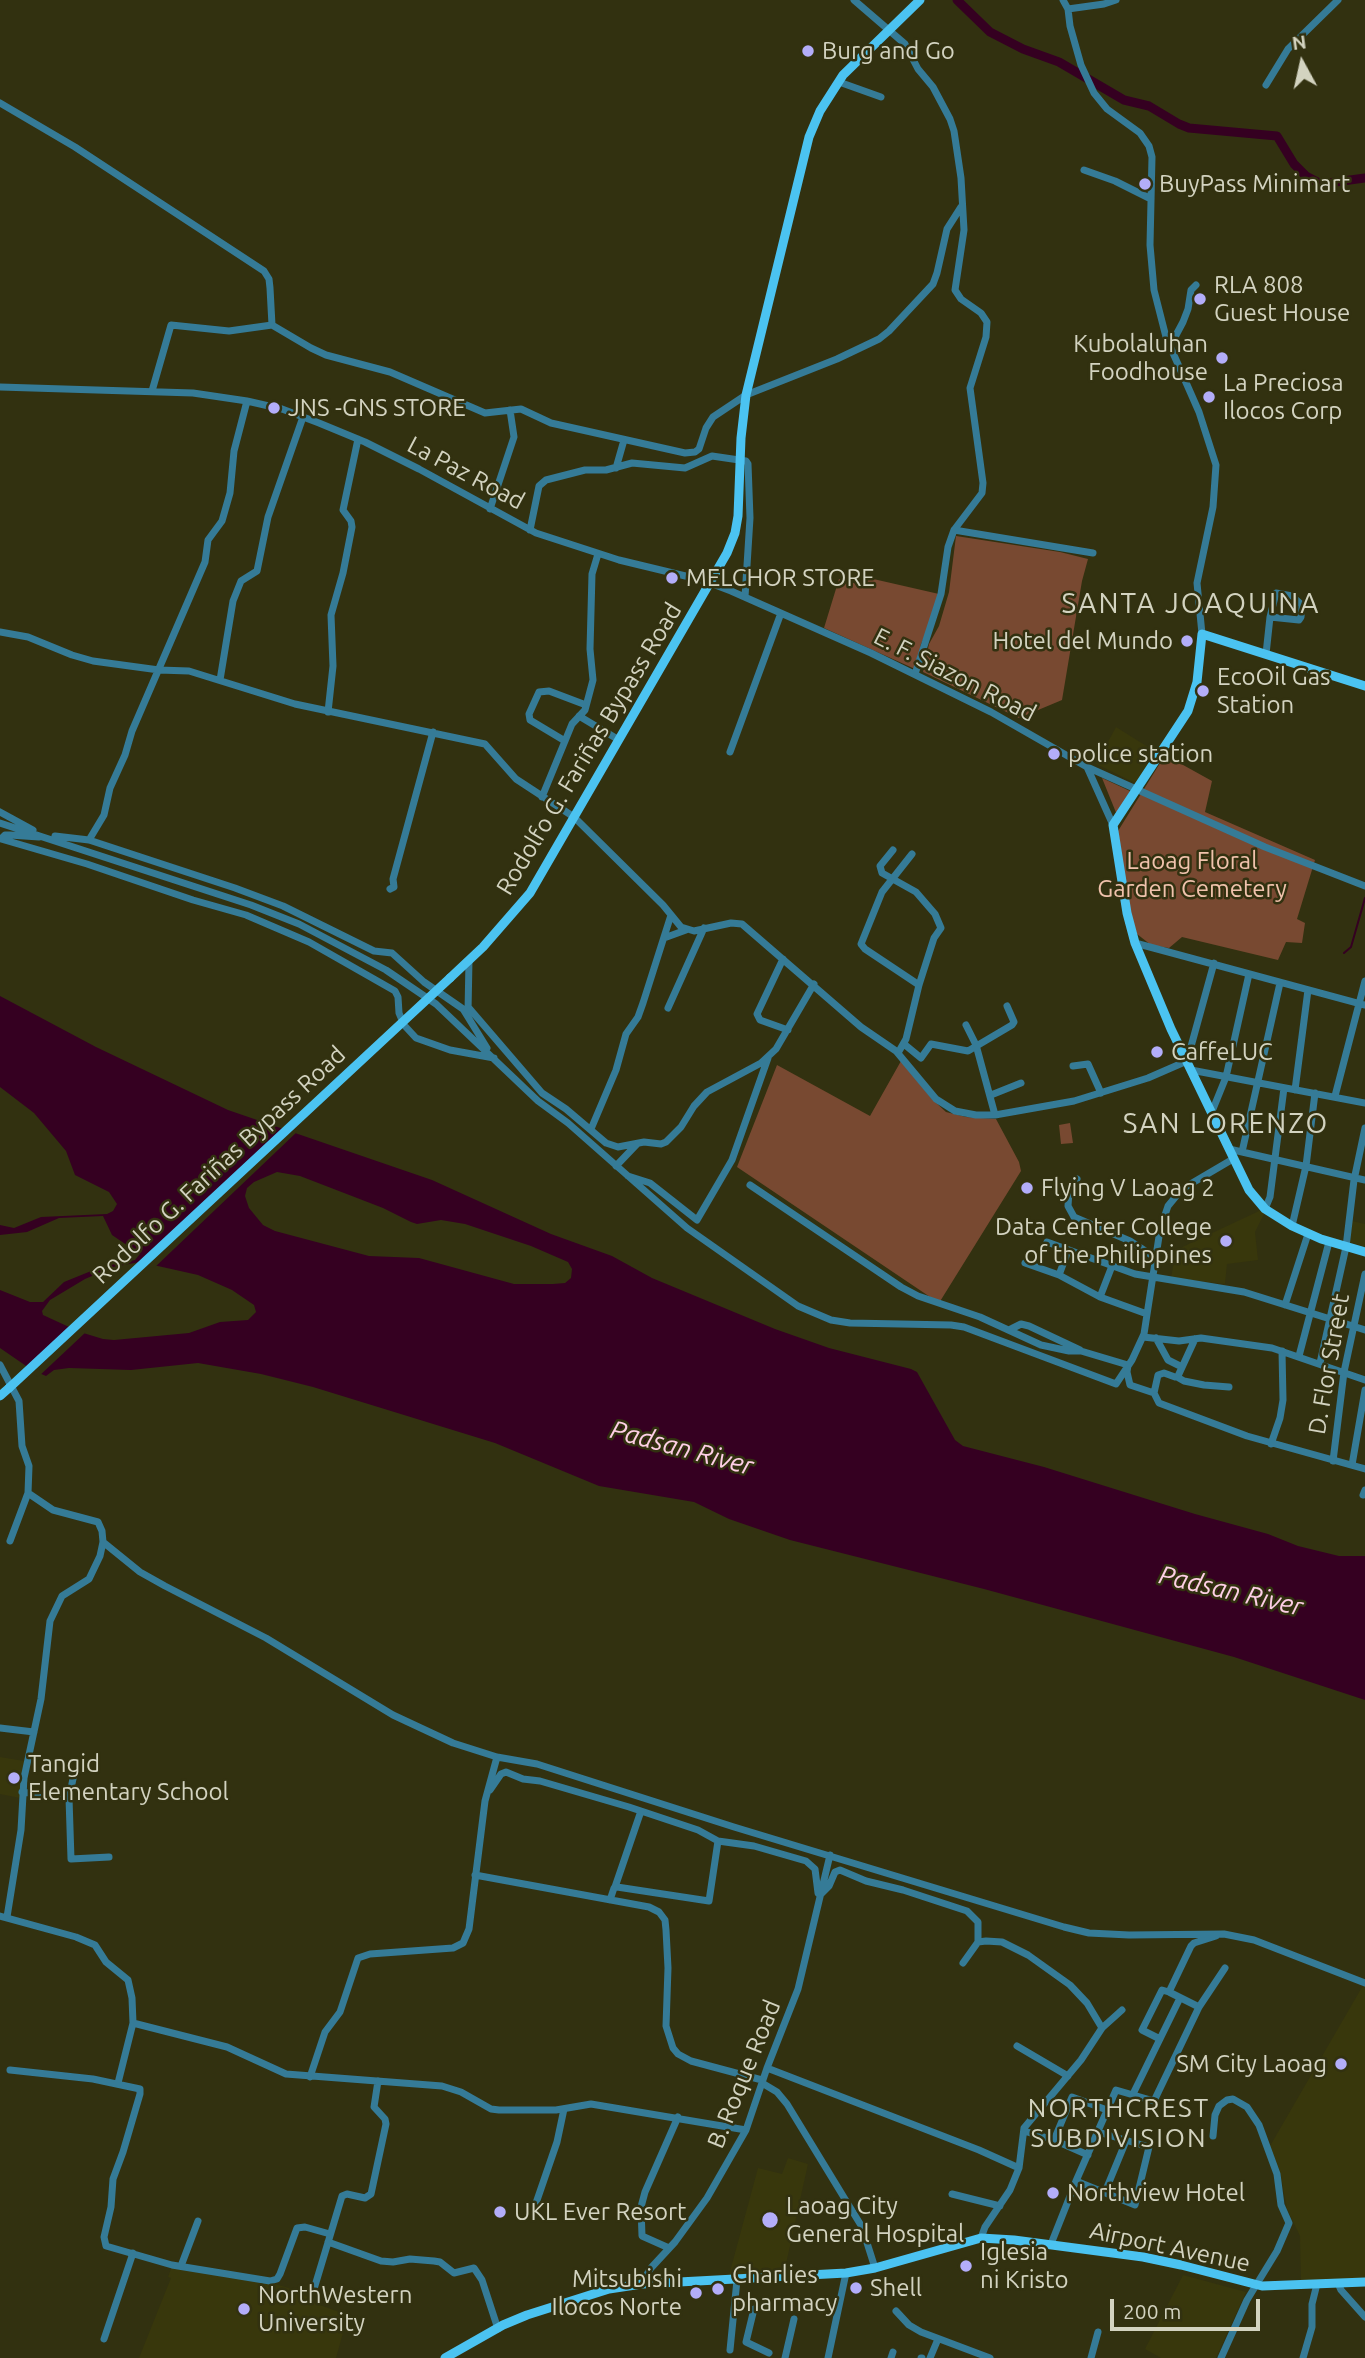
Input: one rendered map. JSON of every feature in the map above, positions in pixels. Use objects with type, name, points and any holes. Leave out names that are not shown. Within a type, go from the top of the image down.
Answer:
[{"type":"main road","name":"Rodolfo G. Fariñas Bypass Road","points":[[0,1396],[469,960],[530,893],[711,583],[735,533],[746,396],[809,137],[820,111],[839,82],[920,0]]},
{"type":"main road","points":[[1365,686],[1202,634],[1197,682],[1188,711],[1113,825],[1127,913],[1135,943],[1211,1114],[1253,1196],[1265,1209],[1292,1226],[1329,1242],[1365,1252]]},
{"type":"main road","name":"Airport Avenue","points":[[445,2358],[527,2315],[573,2298],[609,2289],[642,2284],[846,2273],[875,2268],[981,2238],[1051,2244],[1171,2263],[1256,2285],[1365,2282]]},
{"type":"street","points":[[854,0],[905,44],[950,119],[961,178],[963,239],[955,290],[961,299],[984,315],[987,329],[971,388],[983,483],[982,494],[954,530],[938,605],[915,674]]},
{"type":"street","points":[[1063,0],[1068,9],[1081,65],[1094,93],[1107,109],[1140,133],[1149,146],[1152,157],[1150,245],[1152,274],[1161,321],[1199,412],[1216,465],[1213,507],[1197,583],[1202,634]]},
{"type":"street","points":[[1068,9],[1116,0]]},
{"type":"street","points":[[1266,86],[1288,49],[1338,0]]},
{"type":"street","points":[[839,82],[881,97]]},
{"type":"street","points":[[0,103],[75,147],[264,271],[270,288],[272,325]]},
{"type":"street","points":[[1084,170],[1115,181],[1151,199]]},
{"type":"street","points":[[152,391],[171,325],[229,331],[272,325],[326,355],[390,372],[485,413],[526,411],[551,423],[685,453],[695,452],[713,417],[746,396],[837,359],[890,331],[933,284],[947,229],[961,207]]},
{"type":"street","points":[[1168,341],[1175,337],[1183,322],[1191,290],[1196,285]]},
{"type":"street","name":"La Paz Road","points":[[0,387],[193,393],[247,401],[303,417],[358,439],[530,530],[598,554],[711,583],[745,597]]},
{"type":"street","points":[[89,841],[104,815],[110,788],[205,562],[210,536],[225,515],[234,451],[247,401]]},
{"type":"street","points":[[490,509],[514,437],[510,410]]},
{"type":"street","points":[[220,680],[233,601],[241,582],[258,569],[268,517],[303,417]]},
{"type":"street","points":[[328,712],[333,666],[331,615],[344,573],[352,527],[343,510],[358,439]]},
{"type":"street","points":[[616,468],[624,439]]},
{"type":"street","points":[[530,530],[539,486],[544,481],[580,471],[601,471],[638,463],[685,468],[712,456],[748,463],[750,518],[745,597]]},
{"type":"street","points":[[954,530],[1093,553]]},
{"type":"street","points":[[542,797],[572,724],[586,705],[594,675],[590,649],[592,574],[598,554]]},
{"type":"street","points":[[1266,654],[1269,617],[1276,593],[1292,596],[1302,605],[1299,620],[1269,617]]},
{"type":"street","name":"E. F. Siazon Road","points":[[745,597],[915,674],[991,712],[1087,767],[1265,847],[1365,886]]},
{"type":"street","points":[[730,752],[781,613]]},
{"type":"street","points":[[0,632],[28,637],[93,661],[159,670],[189,671],[295,704],[477,741],[488,746],[516,779],[575,817],[686,930]]},
{"type":"street","points":[[565,741],[530,720],[529,714],[539,692],[549,691],[586,705]]},
{"type":"street","points":[[579,716],[619,740]]},
{"type":"street","points":[[390,889],[394,887],[393,879],[433,732]]},
{"type":"street","points":[[1087,767],[1113,825]]},
{"type":"street","points":[[1,812],[47,836]]},
{"type":"street","points":[[0,823],[47,836],[251,905],[299,924],[386,970],[436,1004],[538,1101],[568,1123],[696,1235],[809,1312],[831,1320],[964,1327],[1116,1384],[1143,1337],[1160,1230],[1168,1206],[1182,1189],[1233,1159]]},
{"type":"street","points":[[494,1058],[450,1050],[416,1038],[404,1025],[395,991],[309,942],[246,915],[1,839],[10,835],[89,841],[259,897],[316,921],[374,951],[392,953],[424,982],[468,1012],[542,1093],[611,1146],[666,1142],[707,1092],[769,1056]]},
{"type":"street","points":[[893,850],[880,866],[881,873],[915,892],[941,924],[919,985],[904,1044],[898,1053]]},
{"type":"street","points":[[912,855],[882,892],[861,944],[919,985]]},
{"type":"street","points":[[591,1129],[617,1070],[626,1034],[643,1003],[671,915]]},
{"type":"street","points":[[664,938],[686,930],[740,923],[861,1027],[898,1053],[943,1105],[966,1114],[995,1115],[1074,1101],[1189,1065],[1226,1077],[1365,1103]]},
{"type":"street","points":[[668,1008],[704,928]]},
{"type":"street","points":[[1135,943],[1362,1004]]},
{"type":"street","points":[[783,959],[757,1014],[760,1020],[788,1030]]},
{"type":"street","points":[[469,960],[468,1012],[494,1058]]},
{"type":"street","points":[[1189,1065],[1213,963]]},
{"type":"street","points":[[1211,1114],[1226,1077],[1249,974]]},
{"type":"street","points":[[1335,1096],[1362,1004],[1365,981]]},
{"type":"street","points":[[1242,1152],[1280,983]]},
{"type":"street","points":[[628,1176],[650,1183],[697,1220],[732,1160],[769,1056],[788,1030],[814,984]]},
{"type":"street","points":[[1296,1090],[1308,990]]},
{"type":"street","points":[[904,1044],[920,1058],[931,1044],[962,1052],[1012,1025],[1014,1022],[1007,1006]]},
{"type":"street","points":[[966,1025],[976,1045],[995,1115]]},
{"type":"street","points":[[1073,1066],[1088,1064],[1101,1093]]},
{"type":"street","points":[[991,1095],[1021,1083]]},
{"type":"street","points":[[1265,1209],[1270,1197],[1284,1088]]},
{"type":"street","points":[[1292,1226],[1306,1166],[1315,1093]]},
{"type":"street","points":[[1320,1363],[1346,1247],[1354,1178],[1365,1128]]},
{"type":"street","points":[[616,1166],[638,1143]]},
{"type":"street","points":[[1228,1149],[1365,1180]]},
{"type":"street","points":[[1077,1179],[1069,1191],[1068,1206],[1074,1217],[1130,1241],[1156,1258]]},
{"type":"street","points":[[750,1185],[918,1296],[1009,1329],[1041,1345],[1069,1352],[1081,1351]]},
{"type":"street","points":[[1285,1305],[1308,1234]]},
{"type":"street","points":[[1047,1242],[1153,1278],[1237,1290],[1365,1330]]},
{"type":"street","points":[[1299,1356],[1329,1242]]},
{"type":"street","points":[[1059,1275],[1068,1251]]},
{"type":"street","points":[[1025,1263],[1059,1275],[1100,1297],[1147,1314]]},
{"type":"street","points":[[1100,1297],[1112,1266]]},
{"type":"street","name":"D. Flor Street","points":[[1333,1461],[1344,1372],[1365,1274]]},
{"type":"street","points":[[1009,1329],[1020,1324],[1029,1326],[1081,1351],[1128,1365]]},
{"type":"street","points":[[1143,1337],[1180,1341],[1195,1339],[1282,1350],[1365,1380]]},
{"type":"street","points":[[1156,1338],[1168,1360],[1182,1367]]},
{"type":"street","points":[[1177,1377],[1195,1339]]},
{"type":"street","points":[[1271,1444],[1283,1399],[1282,1350]]},
{"type":"street","points":[[0,1365],[19,1401],[22,1446],[29,1466],[28,1493],[10,1541]]},
{"type":"street","points":[[1128,1365],[1130,1385],[1154,1393]]},
{"type":"street","points":[[1229,1387],[1204,1385],[1159,1374],[1154,1393],[1159,1403],[1271,1444],[1365,1469]]},
{"type":"street","points":[[1352,1465],[1365,1390]]},
{"type":"street","points":[[28,1493],[53,1510],[97,1522],[102,1531],[103,1542],[100,1556],[89,1579],[62,1597],[50,1621],[41,1699],[22,1792],[21,1830],[3,1916],[95,1945],[106,1962],[128,1980],[133,2023],[118,2083]]},
{"type":"street","points":[[103,1542],[140,1572],[276,1643],[393,1715],[453,1743],[497,1757],[537,1763],[734,1827],[1064,1927],[1089,1933],[1224,1934],[1254,1940],[1365,1983]]},
{"type":"street","points":[[0,1728],[34,1732]]},
{"type":"street","points":[[310,2077],[325,2032],[340,2012],[356,1960],[370,1954],[453,1948],[463,1943],[469,1929],[483,1814],[497,1757]]},
{"type":"street","points":[[489,1792],[501,1774],[506,1772],[641,1811],[698,1830],[718,1841],[754,1846],[811,1863],[819,1896]]},
{"type":"street","points":[[74,1774],[69,1798],[71,1858],[109,1857]]},
{"type":"street","points":[[22,1792],[69,1798]]},
{"type":"street","points":[[610,1900],[641,1811]]},
{"type":"street","points":[[615,1887],[709,1901],[718,1841]]},
{"type":"street","name":"B. Roque Road","points":[[642,2284],[650,2269],[714,2187],[746,2130],[766,2068],[798,1989],[830,1855]]},
{"type":"street","points":[[819,1896],[829,1886],[835,1872],[840,1870],[866,1881],[967,1911],[978,1922],[978,1942],[963,1963]]},
{"type":"street","points":[[475,1875],[655,1909],[665,1920],[668,1968],[666,2025],[669,2040],[678,2054],[691,2061],[762,2082],[777,2092],[862,2227],[875,2268]]},
{"type":"street","points":[[1169,1992],[1191,1946],[1224,1934]]},
{"type":"street","points":[[978,1942],[1002,1942],[1051,1969],[1087,2003],[1102,2028]]},
{"type":"street","points":[[1051,2244],[1116,2090],[1154,2101],[1199,2007],[1225,1968]]},
{"type":"street","points":[[1158,2038],[1142,2030],[1162,1990],[1199,2007]]},
{"type":"street","points":[[1133,2094],[1158,2038],[1180,1998]]},
{"type":"street","points":[[981,2238],[985,2227],[1010,2190],[1019,2168],[1027,2123],[1068,2076],[1102,2028],[1122,2010]]},
{"type":"street","points":[[133,2023],[227,2047],[274,2070],[310,2077],[442,2086],[461,2092],[491,2109],[564,2109],[591,2104],[746,2130]]},
{"type":"street","points":[[1017,2046],[1068,2076]]},
{"type":"street","points":[[766,2068],[1019,2168]]},
{"type":"street","points":[[10,2070],[118,2083],[137,2088],[141,2094],[113,2179],[104,2241],[106,2246],[181,2266],[274,2280],[279,2274],[297,2228],[305,2227],[381,2261],[434,2261],[440,2262],[454,2273],[474,2268],[482,2280],[498,2329]]},
{"type":"street","points":[[314,2288],[342,2196],[348,2194],[365,2198],[371,2194],[386,2124],[374,2107],[378,2081]]},
{"type":"street","points":[[1054,2140],[1072,2097],[1107,2110]]},
{"type":"street","points":[[1213,2136],[1215,2115],[1219,2106],[1230,2099],[1241,2102],[1259,2125],[1278,2174],[1281,2205],[1289,2223],[1243,2308],[1221,2358]]},
{"type":"street","points":[[535,2206],[557,2142],[564,2109]]},
{"type":"street","points":[[669,2248],[642,2236],[642,2207],[645,2192],[678,2118]]},
{"type":"street","points":[[1024,2130],[1088,2155]]},
{"type":"street","points":[[1076,2182],[1135,2205],[1149,2147],[1098,2132]]},
{"type":"street","points":[[1105,2192],[1126,2141]]},
{"type":"street","points":[[952,2194],[1000,2206]]},
{"type":"street","points":[[181,2266],[198,2221]]},
{"type":"street","points":[[104,2339],[133,2253]]},
{"type":"street","points":[[828,2358],[846,2273]]},
{"type":"street","points":[[730,2350],[737,2280]]},
{"type":"street","points":[[1338,2283],[1341,2290],[1365,2316]]},
{"type":"street","points":[[1303,2358],[1312,2327],[1312,2304],[1317,2284]]},
{"type":"street","points":[[754,2309],[746,2342],[769,2356],[785,2358],[794,2319]]},
{"type":"street","points":[[896,2311],[909,2325],[990,2358]]},
{"type":"street","points":[[1091,2358],[1098,2332]]},
{"type":"street","points":[[930,2358],[938,2339]]},
{"type":"shaded area","points":[[1116,727],[1156,752],[1137,784],[1096,764]]},
{"type":"shaded area","name":"Data Center College of the Philippines","points":[[1259,1211],[1265,1212],[1255,1232],[1258,1260],[1227,1264],[1225,1284],[1171,1278],[1176,1250]]},
{"type":"shaded area","points":[[1352,1221],[1365,1224],[1365,1247],[1350,1242]]},
{"type":"shaded area","name":"Tangid Elementary School","points":[[0,1757],[30,1762],[25,1799],[0,1794]]},
{"type":"shaded area","name":"SM City Laoag","points":[[1365,1982],[1365,2279],[1301,2282],[1300,2236],[1287,2209],[1280,2171],[1270,2146]]},
{"type":"shaded area","name":"Laoag City General Hospital","points":[[788,2158],[808,2164],[784,2273],[728,2279],[758,2168],[782,2174]]},
{"type":"shaded area","name":"NorthWestern University","points":[[172,2266],[262,2280],[292,2289],[304,2294],[311,2302],[348,2315],[336,2358],[139,2358],[171,2278],[168,2277]]},
{"type":"shaded area","points":[[1183,2275],[1246,2292],[1216,2358],[1161,2358],[1145,2349]]},
{"type":"green space","points":[[956,536],[1088,559],[1062,700],[1019,718],[923,672],[929,644],[939,626],[949,592]]},
{"type":"green space","points":[[869,578],[939,594],[915,669],[824,628],[839,579],[865,586]]},
{"type":"green space","name":"Laoag Floral Garden Cemetery","points":[[1165,755],[1212,781],[1205,812],[1315,860],[1297,919],[1305,923],[1302,943],[1286,942],[1278,960],[1182,937],[1169,948],[1151,945],[1137,934],[1130,911],[1118,831]]},
{"type":"green space","points":[[1102,778],[1130,791],[1117,815]]},
{"type":"green space","points":[[901,1061],[946,1112],[966,1117],[996,1119],[1021,1171],[939,1303],[737,1167],[777,1065],[870,1116]]},
{"type":"green space","points":[[1070,1123],[1073,1143],[1061,1144],[1059,1125]]},
{"type":"water","name":"Padsan River","points":[[0,996],[96,1047],[228,1110],[432,1180],[551,1234],[612,1256],[652,1278],[775,1329],[829,1348],[911,1369],[917,1372],[955,1440],[963,1446],[1044,1467],[1268,1534],[1298,1546],[1339,1556],[1365,1556],[1365,1700],[1234,1657],[790,1540],[729,1519],[694,1502],[599,1486],[495,1443],[313,1387],[261,1374],[198,1363],[131,1370],[69,1368],[54,1370],[46,1376],[32,1370],[0,1348],[0,1290],[30,1302],[43,1302],[64,1282],[101,1267],[135,1260],[140,1254],[112,1235],[103,1216],[59,1218],[27,1232],[0,1235],[0,1225],[14,1228],[41,1217],[107,1214],[113,1211],[117,1204],[109,1192],[75,1175],[66,1151],[34,1113],[0,1087]],"holes":[[[277,1172],[300,1176],[417,1224],[441,1220],[465,1224],[531,1246],[568,1262],[572,1269],[571,1278],[565,1283],[514,1284],[419,1258],[369,1256],[275,1231],[263,1225],[249,1208],[245,1196],[247,1188],[254,1182]],[[140,1262],[198,1275],[232,1290],[254,1305],[256,1312],[248,1320],[220,1322],[189,1333],[114,1340],[80,1332],[43,1315],[42,1311],[50,1300],[85,1279],[113,1267]]]},
{"type":"pier","points":[[286,1126],[299,1130],[154,1268],[140,1265]]},
{"type":"pier","points":[[72,1325],[87,1331],[38,1377],[31,1373]]},
{"type":"waterway","points":[[957,0],[990,32],[1023,49],[1059,62],[1124,100],[1149,106],[1179,124],[1189,128],[1277,136],[1294,164],[1306,176],[1321,184],[1365,178]]},
{"type":"waterway","points":[[1344,953],[1351,947],[1365,898]]},
{"type":"place","name":"Burg and Go","points":[[808,51]]},
{"type":"place","name":"BuyPass Minimart","points":[[1145,184]]},
{"type":"place","name":"RLA 808 Guest House","points":[[1200,299]]},
{"type":"place","name":"Kubolaluhan Foodhouse","points":[[1222,358]]},
{"type":"place","name":"La Preciosa Ilocos Corp","points":[[1209,397]]},
{"type":"place","name":"JNS -GNS STORE","points":[[274,408]]},
{"type":"place","name":"MELCHOR STORE","points":[[672,578]]},
{"type":"place","name":"Hotel del Mundo","points":[[1187,641]]},
{"type":"place","name":"EcoOil Gas Station","points":[[1203,691]]},
{"type":"place","name":"police station","points":[[1054,754]]},
{"type":"place","name":"CaffeLUC","points":[[1157,1052]]},
{"type":"place","name":"Flying V Laoag 2","points":[[1027,1188]]},
{"type":"place","name":"Data Center College of the Philippines","points":[[1226,1241]]},
{"type":"place","name":"Tangid Elementary School","points":[[14,1778]]},
{"type":"place","name":"SM City Laoag","points":[[1341,2064]]},
{"type":"place","name":"Northview Hotel","points":[[1053,2193]]},
{"type":"place","name":"UKL Ever Resort","points":[[500,2212]]},
{"type":"place","name":"Laoag City General Hospital","points":[[770,2220]]},
{"type":"place","name":"Iglesia ni Kristo","points":[[966,2266]]},
{"type":"place","name":"Shell","points":[[856,2288]]},
{"type":"place","name":"Charlies pharmacy","points":[[718,2289]]},
{"type":"place","name":"Mitsubishi Ilocos Norte","points":[[696,2293]]},
{"type":"place","name":"NorthWestern University","points":[[244,2309]]},
{"type":"district","name":"SANTA JOAQUINA","points":[[1191,604]]},
{"type":"district","name":"SAN LORENZO","points":[[1226,1124]]},
{"type":"district","name":"NORTHCREST SUBDIVISION","points":[[1119,2123]]}]
